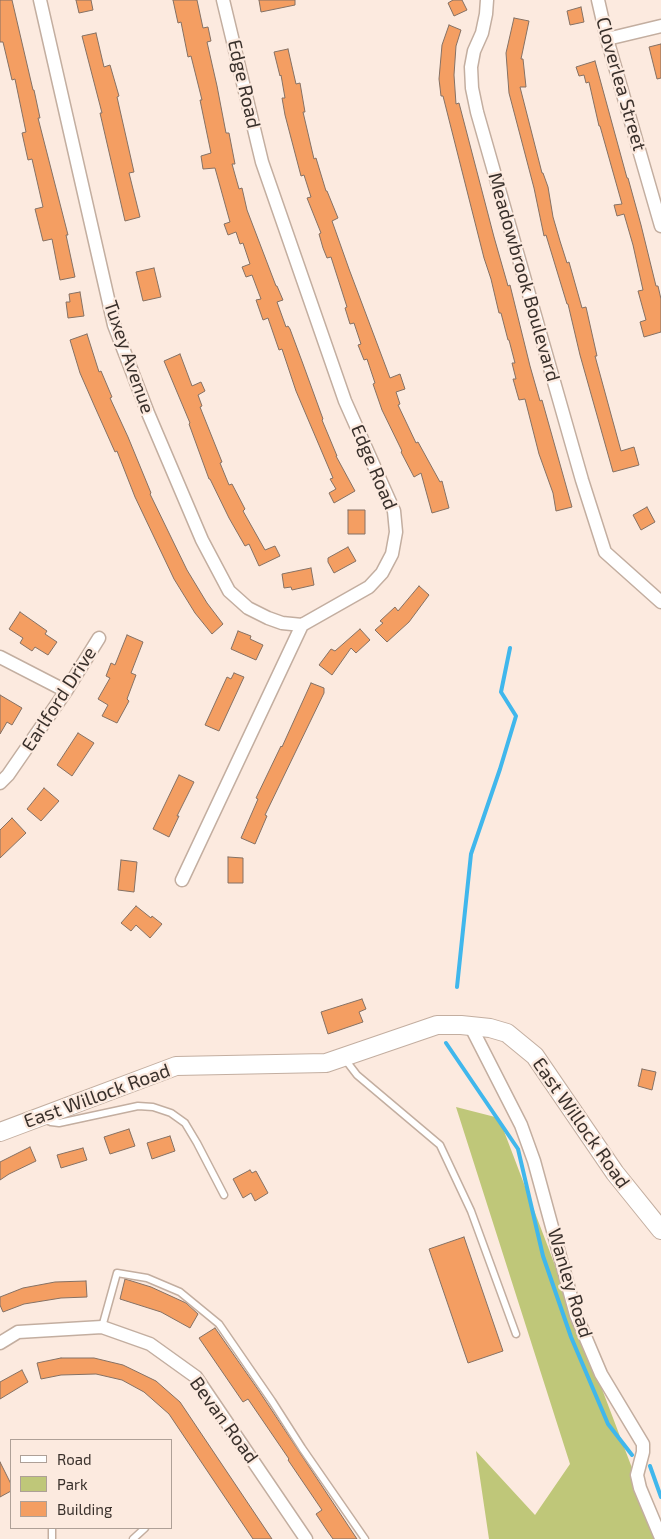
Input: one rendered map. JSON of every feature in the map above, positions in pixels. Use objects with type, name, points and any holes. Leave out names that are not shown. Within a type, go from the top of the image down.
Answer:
[{"type":"street","name":"Tuxey Avenue","points":[[40,0],[114,325],[148,414],[202,540],[229,591],[248,608],[268,618],[282,623],[302,624]]},
{"type":"street","name":"Edge Road","points":[[224,0],[262,162],[346,401],[394,511],[396,532],[392,554],[382,573],[369,587],[302,624]]},
{"type":"street","name":"Meadowbrook Boulevard","points":[[487,0],[482,33],[474,51],[471,67],[472,88],[477,112],[582,480],[605,552],[661,602]]},
{"type":"street","name":"Cloverlea Street","points":[[598,0],[607,39],[661,226]]},
{"type":"street","points":[[607,39],[661,26]]},
{"type":"street","points":[[182,880],[302,624]]},
{"type":"street","name":"Earlford Drive","points":[[0,783],[8,775],[66,691],[99,638]]},
{"type":"street","points":[[0,657],[66,691]]},
{"type":"street","name":"East Willock Road","points":[[0,1132],[176,1066],[326,1063],[437,1025],[470,1025],[507,1033],[535,1056],[615,1173],[661,1230]]},
{"type":"street","name":"Wanley Road","points":[[470,1025],[521,1125],[534,1161],[576,1315],[601,1374],[643,1444],[643,1452],[637,1474],[640,1488],[661,1538]]},
{"type":"street","name":"Bevan Road","points":[[0,1343],[18,1332],[102,1327],[150,1344],[196,1377],[306,1539]]},
{"type":"lane","points":[[343,1057],[357,1075],[440,1145],[471,1211],[516,1334]]},
{"type":"lane","points":[[41,1117],[51,1122],[59,1123],[138,1106],[153,1107],[171,1113],[185,1123],[224,1196]]},
{"type":"lane","points":[[102,1327],[117,1273],[147,1278],[180,1292],[219,1324],[365,1539]]},
{"type":"lane","points":[[133,1539],[144,1529]]},
{"type":"green space","points":[[456,1107],[499,1118],[659,1539],[489,1539],[476,1451],[535,1515],[570,1464]]},
{"type":"building","points":[[0,0],[12,0],[34,90],[40,118],[38,118],[68,235],[66,235],[75,277],[60,280],[52,239],[43,241],[35,209],[43,207],[32,159],[28,160],[22,133],[26,132],[15,79],[12,80],[3,42],[0,42]]},
{"type":"building","points":[[76,0],[91,0],[93,10],[79,13]]},
{"type":"building","points":[[173,0],[197,0],[203,28],[208,27],[211,41],[207,42],[226,133],[229,133],[235,164],[232,164],[239,189],[242,188],[247,210],[283,300],[277,302],[286,327],[288,326],[290,329],[336,456],[355,491],[334,503],[329,493],[336,489],[330,479],[333,478],[296,391],[282,349],[279,350],[268,318],[263,320],[256,300],[261,299],[252,275],[246,277],[242,267],[250,264],[243,243],[240,244],[236,232],[228,235],[224,224],[230,222],[215,168],[203,169],[201,156],[211,153],[200,100],[202,100],[191,56],[188,57],[181,22],[178,23]]},
{"type":"building","points":[[259,0],[295,0],[295,5],[261,12]]},
{"type":"building","points":[[453,0],[462,0],[467,10],[454,16],[448,3]]},
{"type":"building","points":[[581,7],[584,22],[570,25],[567,11]]},
{"type":"building","points":[[514,18],[529,21],[521,59],[523,59],[526,87],[520,87],[542,173],[548,187],[553,217],[567,263],[569,262],[582,308],[586,307],[597,356],[595,356],[621,451],[634,447],[639,465],[613,472],[580,355],[568,304],[546,235],[544,236],[534,188],[509,93],[506,53]]},
{"type":"building","points":[[449,25],[461,30],[456,46],[454,75],[456,104],[459,103],[494,237],[508,286],[510,285],[530,366],[540,401],[542,400],[572,507],[556,511],[553,493],[539,454],[525,399],[519,400],[513,379],[516,379],[512,363],[515,363],[501,313],[499,313],[443,96],[441,96],[439,79],[442,45]]},
{"type":"building","points":[[96,33],[104,67],[110,65],[119,96],[117,97],[134,172],[129,173],[140,217],[125,221],[100,113],[102,113],[82,36]]},
{"type":"building","points":[[661,44],[661,78],[657,79],[649,47]]},
{"type":"building","points":[[288,49],[296,84],[300,83],[305,112],[303,112],[314,159],[316,158],[326,191],[338,218],[332,221],[390,378],[400,374],[405,389],[396,392],[400,404],[398,405],[416,443],[418,442],[440,482],[442,481],[449,508],[432,513],[421,473],[414,477],[401,452],[382,410],[367,359],[364,360],[358,345],[361,344],[354,323],[350,324],[345,308],[347,307],[331,257],[327,258],[323,248],[319,234],[321,233],[307,198],[311,197],[304,175],[301,176],[282,98],[285,98],[274,52]]},
{"type":"building","points":[[595,61],[661,299],[661,332],[644,337],[640,322],[646,320],[638,291],[643,290],[633,245],[624,214],[617,216],[614,205],[622,204],[599,126],[589,82],[586,83],[584,75],[579,76],[576,67]]},
{"type":"building","points":[[154,268],[161,297],[143,301],[136,272]]},
{"type":"building","points":[[80,292],[84,316],[68,318],[66,302],[70,302],[69,294]]},
{"type":"building","points":[[87,334],[99,372],[101,371],[112,397],[110,398],[128,437],[150,494],[187,570],[207,603],[223,624],[212,634],[195,613],[174,579],[80,373],[70,340]]},
{"type":"building","points":[[180,354],[192,386],[201,382],[205,391],[198,395],[202,406],[200,407],[229,485],[232,484],[245,509],[243,511],[265,550],[275,546],[280,556],[259,566],[249,544],[245,546],[209,479],[190,423],[164,361]]},
{"type":"building","points":[[647,507],[655,522],[641,530],[633,515]]},
{"type":"building","points":[[348,510],[365,510],[365,534],[348,534]]},
{"type":"building","points":[[348,547],[356,561],[334,573],[328,558]]},
{"type":"building","points":[[311,568],[314,585],[292,590],[291,587],[284,588],[282,574]]},
{"type":"building","points":[[419,586],[429,595],[409,622],[387,642],[375,630],[383,623],[380,621],[395,607],[398,611]]},
{"type":"building","points":[[20,612],[47,631],[45,634],[57,642],[48,655],[35,647],[32,651],[20,643],[23,638],[9,629]]},
{"type":"building","points":[[360,629],[370,640],[356,653],[351,648],[332,675],[319,665],[331,649],[335,651]]},
{"type":"building","points":[[238,631],[251,636],[250,639],[263,645],[256,660],[231,649]]},
{"type":"building","points":[[127,635],[143,642],[131,673],[136,675],[127,699],[129,701],[117,723],[102,716],[108,705],[98,699],[110,678],[106,676],[111,663],[115,665]]},
{"type":"building","points":[[234,673],[244,677],[219,731],[205,725],[227,677],[231,679]]},
{"type":"building","points":[[311,683],[324,688],[324,693],[265,815],[267,816],[255,844],[241,838],[258,799],[256,798]]},
{"type":"building","points":[[0,695],[22,708],[12,725],[7,722],[0,734]]},
{"type":"building","points":[[78,733],[94,743],[72,776],[57,765]]},
{"type":"building","points":[[179,775],[194,782],[169,837],[153,829]]},
{"type":"building","points":[[44,788],[59,801],[41,821],[27,809]]},
{"type":"building","points":[[12,818],[26,833],[0,858],[0,830]]},
{"type":"building","points":[[228,857],[243,858],[243,883],[228,883]]},
{"type":"building","points":[[121,860],[137,862],[134,892],[118,890]]},
{"type":"building","points":[[136,906],[162,924],[150,938],[136,925],[131,931],[121,923]]},
{"type":"building","points":[[362,999],[366,1009],[359,1012],[363,1022],[328,1034],[321,1012]]},
{"type":"building","points":[[642,1069],[656,1072],[652,1090],[638,1086]]},
{"type":"building","points":[[129,1129],[135,1146],[110,1154],[104,1137]]},
{"type":"building","points":[[170,1136],[175,1151],[152,1159],[147,1143]]},
{"type":"building","points":[[30,1147],[36,1161],[0,1180],[0,1162]]},
{"type":"building","points":[[83,1148],[87,1160],[61,1168],[57,1155]]},
{"type":"building","points":[[250,1170],[252,1173],[256,1171],[268,1193],[255,1201],[251,1193],[243,1198],[233,1179]]},
{"type":"building","points":[[464,1237],[503,1351],[468,1363],[429,1249]]},
{"type":"building","points":[[125,1279],[151,1287],[186,1303],[198,1314],[190,1328],[161,1312],[120,1299]]},
{"type":"building","points":[[86,1281],[87,1297],[61,1298],[24,1304],[3,1312],[0,1305],[0,1297],[23,1288],[55,1282]]},
{"type":"building","points":[[215,1328],[357,1539],[333,1539],[328,1532],[316,1514],[322,1510],[289,1459],[248,1399],[243,1402],[199,1338]]},
{"type":"building","points":[[61,1358],[94,1358],[123,1365],[156,1381],[180,1402],[272,1539],[253,1539],[169,1414],[144,1392],[122,1380],[96,1374],[61,1375],[41,1379],[37,1363]]},
{"type":"building","points":[[22,1370],[28,1382],[0,1399],[0,1382]]},
{"type":"building","points":[[0,1462],[10,1482],[10,1492],[0,1497]]},
{"type":"waterway","points":[[457,987],[471,854],[516,716],[501,692],[510,648]]},
{"type":"waterway","points":[[446,1043],[518,1149],[543,1256],[571,1337],[608,1424],[632,1455]]},
{"type":"waterway","points":[[650,1466],[661,1497]]}]
